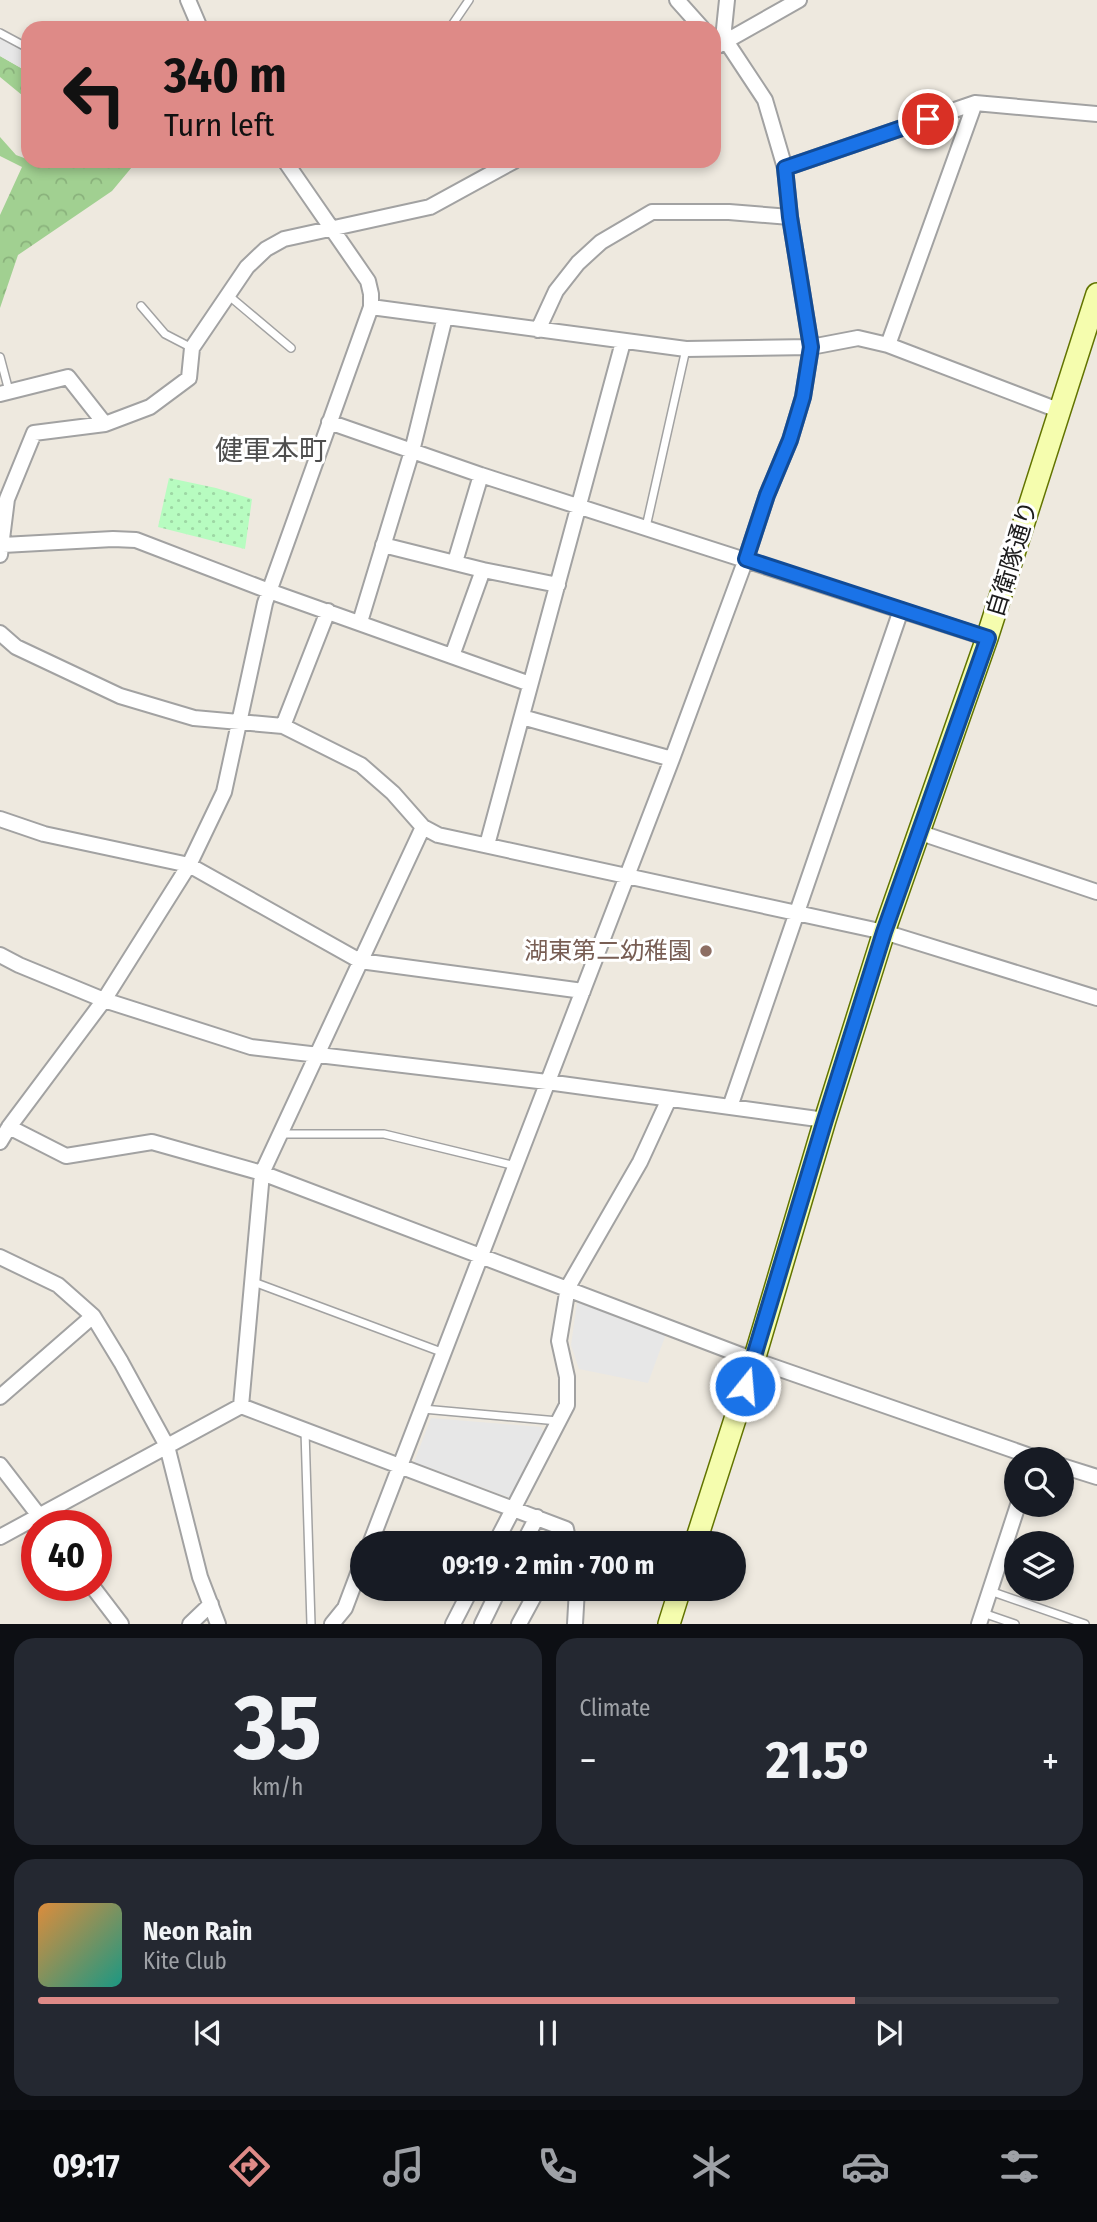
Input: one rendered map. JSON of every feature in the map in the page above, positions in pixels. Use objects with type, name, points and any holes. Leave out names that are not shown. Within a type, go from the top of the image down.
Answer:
[{"type":"street","points":[[188,0],[195,21]]},
{"type":"street","points":[[677,0],[696,21]]},
{"type":"street","points":[[721,36],[727,0]]},
{"type":"street","points":[[721,40],[799,0]]},
{"type":"street","points":[[375,1531],[672,759],[767,495],[790,440],[803,397],[811,347],[785,168],[765,100],[721,46]]},
{"type":"street","points":[[785,168],[975,103],[1097,114]]},
{"type":"street","points":[[888,345],[975,103]]},
{"type":"street","points":[[0,1142],[104,1000],[189,864],[224,792],[269,591],[371,307],[368,281],[290,168]]},
{"type":"street","points":[[501,168],[430,207],[284,239],[266,249],[247,267],[192,348],[189,378],[150,407],[105,424],[34,433],[7,499],[1,550],[113,539],[136,540],[269,591],[530,684]]},
{"type":"street","points":[[538,330],[556,291],[578,263],[601,242],[652,212],[729,212],[790,217]]},
{"type":"street","name":"自衛隊通り","points":[[699,1531],[884,932],[988,638],[1058,410],[1097,294]]},
{"type":"street","points":[[371,307],[686,349],[811,347],[858,338],[888,345],[1058,410]]},
{"type":"street","points":[[360,622],[412,451],[445,317]]},
{"type":"street","points":[[487,845],[623,342]]},
{"type":"street","points":[[4,392],[68,377],[105,424]]},
{"type":"street","points":[[329,422],[481,475],[988,638]]},
{"type":"street","points":[[455,562],[481,475]]},
{"type":"street","points":[[383,545],[482,570],[558,585]]},
{"type":"street","points":[[453,656],[482,570]]},
{"type":"street","points":[[730,1107],[901,610]]},
{"type":"street","points":[[283,726],[327,611]]},
{"type":"street","points":[[0,633],[16,647],[120,696],[194,718],[283,726],[361,765],[393,793],[423,827],[438,835],[884,932],[1097,998]]},
{"type":"street","points":[[522,717],[672,759]]},
{"type":"street","points":[[0,819],[44,834],[189,864],[360,961],[583,991]]},
{"type":"street","points":[[241,1406],[262,1173],[423,827]]},
{"type":"street","points":[[918,832],[1097,891]]},
{"type":"street","points":[[0,955],[104,1000],[251,1047],[547,1082],[825,1120]]},
{"type":"street","points":[[502,1531],[567,1405],[567,1377],[559,1341],[568,1287],[640,1162],[669,1099]]},
{"type":"street","points":[[9,1127],[66,1156],[152,1142],[262,1173],[568,1287],[754,1360],[1004,1448]]},
{"type":"street","points":[[0,1257],[58,1285],[93,1316],[167,1446],[200,1577],[218,1623]]},
{"type":"street","points":[[0,1397],[93,1316]]},
{"type":"street","points":[[61,1510],[167,1446],[241,1406],[514,1508],[566,1531]]},
{"type":"street","points":[[0,1465],[35,1510]]},
{"type":"street","points":[[1074,1470],[1097,1477]]},
{"type":"street","points":[[530,1531],[537,1517]]},
{"type":"street","points":[[981,1618],[1014,1517]]},
{"type":"street","points":[[0,1537],[21,1529]]},
{"type":"street","points":[[332,1623],[345,1608],[350,1595]]},
{"type":"street","points":[[104,1601],[121,1623]]},
{"type":"street","points":[[453,1623],[465,1601]]},
{"type":"street","points":[[482,1623],[493,1601]]},
{"type":"street","points":[[519,1623],[531,1601]]},
{"type":"street","points":[[575,1623],[576,1601]]},
{"type":"street","points":[[669,1623],[676,1601]]},
{"type":"street","points":[[190,1623],[211,1604]]},
{"type":"lane","points":[[455,21],[469,0]]},
{"type":"lane","points":[[0,33],[21,44]]},
{"type":"lane","points":[[228,295],[291,348]]},
{"type":"lane","points":[[141,306],[165,334],[192,348]]},
{"type":"lane","points":[[646,527],[686,349]]},
{"type":"lane","points":[[0,357],[4,392]]},
{"type":"lane","points":[[279,1134],[384,1134],[516,1166]]},
{"type":"lane","points":[[251,1281],[444,1353]]},
{"type":"lane","points":[[423,1409],[558,1421]]},
{"type":"lane","points":[[305,1430],[311,1623]]},
{"type":"lane","points":[[990,1591],[1085,1623]]},
{"type":"lane","points":[[981,1618],[1015,1623]]},
{"type":"green space","points":[[0,56],[21,68],[21,94],[0,77]]},
{"type":"green space","points":[[0,137],[21,157],[21,166],[0,156]]},
{"type":"green space","points":[[22,168],[131,168],[112,191],[18,255],[0,308],[0,215]]},
{"type":"green space","points":[[169,478],[252,499],[245,549],[158,527]]},
{"type":"shaded area","points":[[0,37],[21,49],[21,68],[0,56]]},
{"type":"shaded area","points":[[577,1302],[666,1334],[648,1383],[579,1369],[571,1345]]},
{"type":"shaded area","points":[[431,1418],[541,1427],[544,1433],[511,1498],[414,1462]]},
{"type":"place","name":"湖東第二幼稚園","points":[[706,951]]},
{"type":"district","name":"健軍本町","points":[[271,450]]},
{"type":"route","points":[[745,1386],[884,932],[988,638],[746,559],[767,495],[790,440],[803,397],[811,347],[785,168],[928,119]]}]
